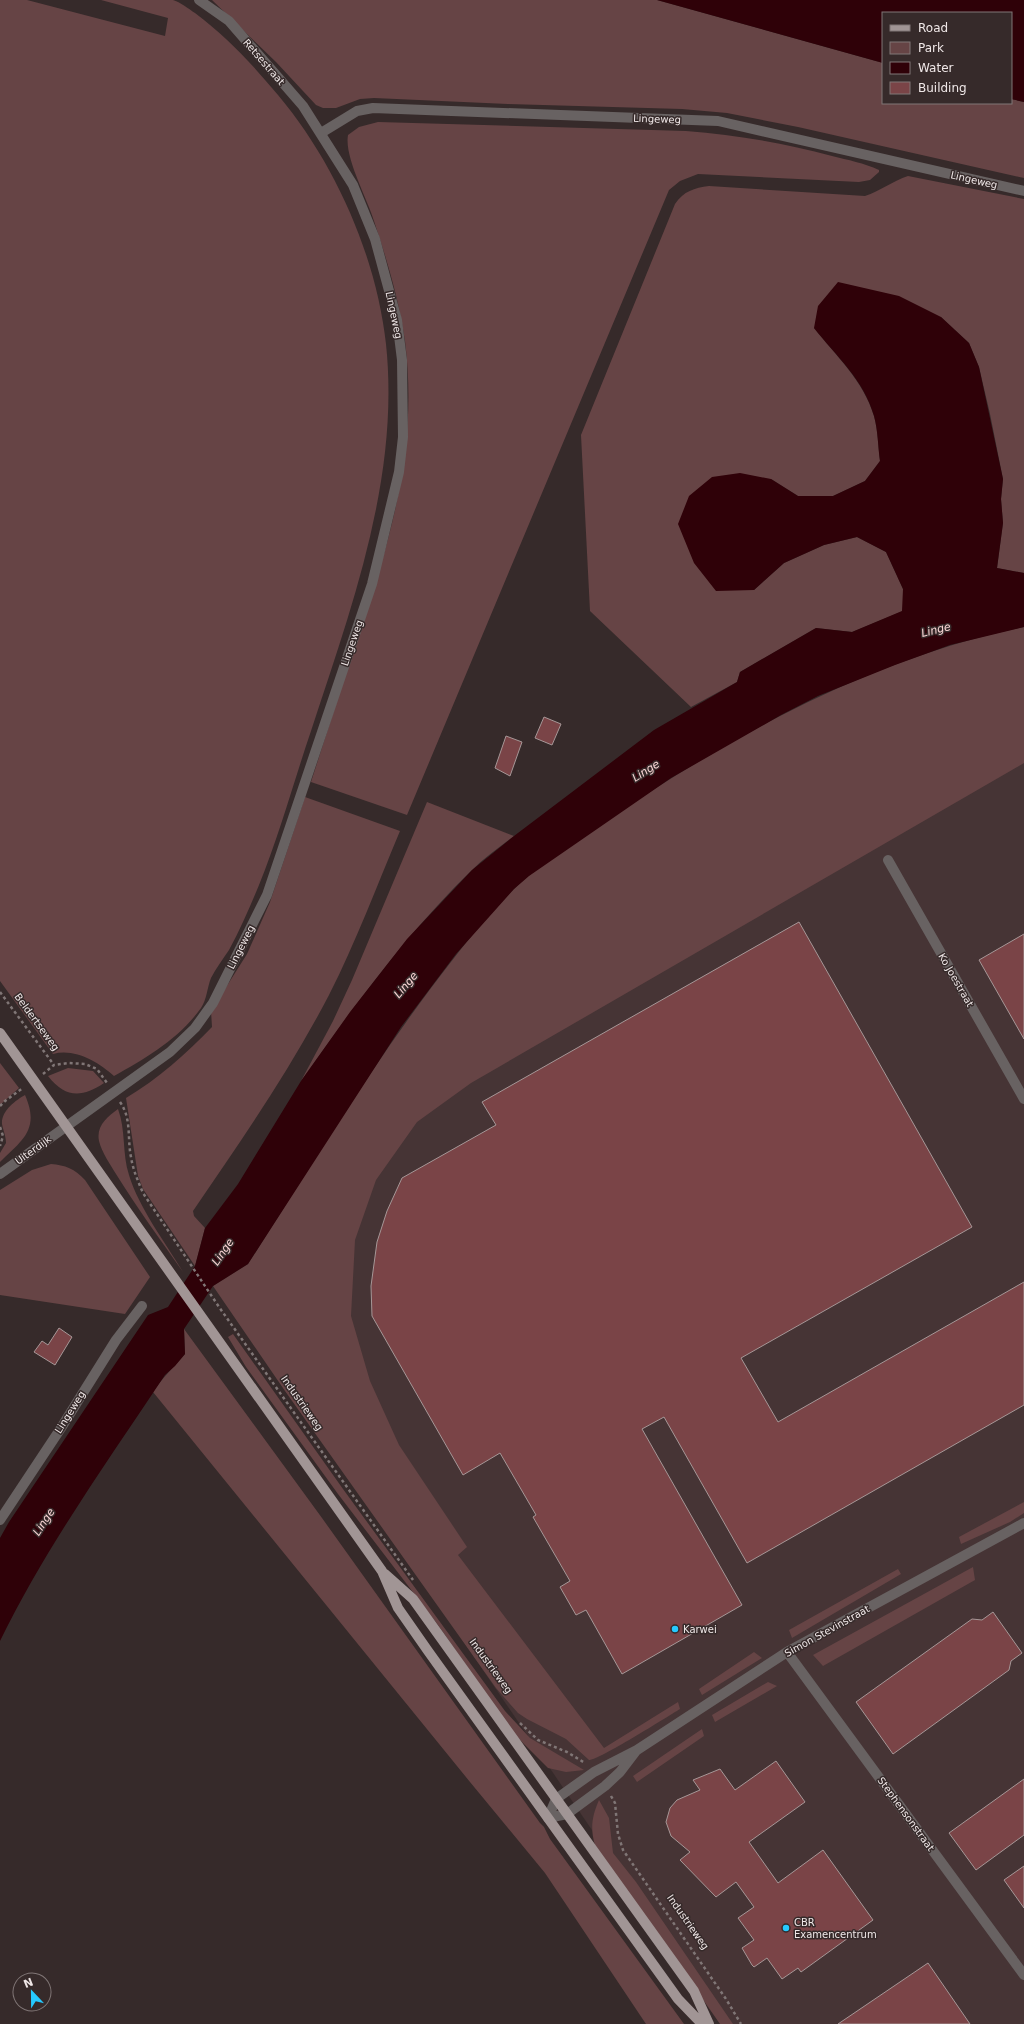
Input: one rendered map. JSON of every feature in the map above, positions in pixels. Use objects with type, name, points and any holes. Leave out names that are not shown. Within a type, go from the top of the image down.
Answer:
[{"type":"main road","points":[[0,1033],[382,1571],[398,1608],[678,1999],[702,2024]]},
{"type":"main road","points":[[382,1571],[413,1599],[694,1991],[709,2024]]},
{"type":"street","name":"Retsestraat","points":[[199,0],[229,21],[303,106],[321,132]]},
{"type":"street","name":"Lingeweg","points":[[67,1126],[170,1052],[195,1028],[213,1003],[267,896],[372,584],[399,472],[403,437],[402,360],[397,320],[375,239],[353,185],[321,132],[357,111],[373,108],[718,121],[1024,191]]},
{"type":"street","name":"Ko Joestraat","points":[[888,860],[1024,1099]]},
{"type":"street","name":"Uiterdijk","points":[[0,1174],[67,1126]]},
{"type":"street","name":"Lingeweg","points":[[0,1520],[61,1428],[116,1340],[142,1306]]},
{"type":"street","name":"Simon Stevinstraat","points":[[556,1799],[594,1772],[637,1750],[787,1652],[1024,1523]]},
{"type":"street","name":"Stephensonstraat","points":[[787,1652],[1024,1975]]},
{"type":"street","name":"Simon Stevinstraat","points":[[548,1818],[567,1814],[605,1786],[620,1772],[637,1750]]},
{"type":"street","points":[[548,1818],[556,1799]]},
{"type":"path","name":"Beldertseweg","points":[[0,992],[54,1066],[69,1063],[85,1064],[97,1069],[113,1092]]},
{"type":"path","name":"Industrieweg","points":[[113,1092],[126,1110],[128,1117],[130,1157],[143,1193],[219,1307],[415,1582]]},
{"type":"path","points":[[0,1127],[3,1136],[0,1146]]},
{"type":"path","points":[[514,1718],[538,1740],[582,1760],[594,1772]]},
{"type":"path","name":"Industrieweg","points":[[605,1786],[615,1802],[618,1834],[623,1850],[726,1999],[741,2024]]},
{"type":"shaded area","points":[[1024,757],[1024,2024],[724,2024],[259,1341],[411,1114]]},
{"type":"green space","points":[[0,0],[27,0],[165,36],[168,18],[101,0],[173,0],[195,13],[218,32],[249,62],[278,95],[318,150],[335,180],[350,212],[373,277],[381,311],[386,344],[388,394],[386,443],[379,492],[369,540],[342,636],[280,828],[266,866],[252,902],[237,934],[229,950],[211,978],[205,1001],[201,1008],[183,1029],[161,1047],[114,1076],[93,1061],[78,1055],[70,1053],[53,1054],[0,981]]},
{"type":"green space","points":[[212,0],[657,0],[882,63],[882,104],[1012,104],[1012,99],[1024,102],[1024,178],[798,127],[727,113],[682,109],[508,104],[374,98],[360,99],[336,108],[323,108],[316,105],[276,62]]},
{"type":"green space","points":[[378,122],[686,131],[742,137],[796,147],[868,165],[879,170],[879,172],[870,180],[859,182],[698,174],[680,181],[669,190],[407,815],[311,782],[382,560],[392,524],[405,453],[408,417],[408,380],[405,341],[392,280],[371,212],[349,154],[348,144],[348,135],[359,127]]},
{"type":"green space","points":[[908,176],[1024,199],[1024,573],[997,568],[1003,523],[1001,499],[1003,479],[979,367],[969,343],[941,317],[814,328],[848,369],[863,391],[869,403],[875,421],[880,461],[865,481],[833,496],[798,496],[771,479],[754,590],[784,563],[824,545],[857,537],[886,552],[903,589],[903,611],[852,632],[816,628],[740,672],[737,682],[691,707],[590,611],[581,435],[675,204],[686,193],[709,186],[865,196]]},
{"type":"green space","points":[[1024,627],[1024,763],[471,1083],[417,1122],[376,1180],[355,1240],[351,1316],[370,1381],[399,1445],[467,1547],[458,1555],[604,1748],[678,1702],[680,1709],[619,1746],[589,1760],[566,1739],[518,1713],[496,1688],[285,1391],[213,1286],[248,1264],[337,1124],[407,1021],[477,929],[514,888],[528,876],[642,797],[763,725],[826,694],[891,666],[957,644]]},
{"type":"green space","points":[[305,797],[400,831],[348,955],[314,1023],[264,1105],[193,1211],[194,1216],[205,1228],[195,1266],[143,1189],[138,1176],[126,1098],[138,1091],[171,1066],[212,1027],[211,1011],[247,954],[270,902]]},
{"type":"green space","points":[[427,802],[514,836],[476,866],[424,920],[381,972],[301,1081],[333,1021],[352,980]]},
{"type":"green space","points":[[0,1063],[19,1088],[0,1105]]},
{"type":"green space","points":[[68,1068],[93,1071],[104,1083],[96,1088],[81,1093],[67,1092],[54,1083],[48,1076]]},
{"type":"green space","points":[[25,1095],[31,1117],[30,1125],[22,1140],[0,1162],[0,1153],[6,1143],[2,1119],[6,1110]]},
{"type":"green space","points":[[118,1109],[122,1125],[125,1159],[133,1187],[153,1225],[183,1272],[132,1199],[102,1150],[99,1141],[99,1131],[103,1122]]},
{"type":"green space","points":[[51,1164],[70,1168],[85,1180],[150,1277],[125,1314],[0,1295],[0,1190],[32,1170]]},
{"type":"green space","points":[[184,1329],[322,1518],[544,1827],[550,1839],[684,2024],[646,2024],[545,1873],[153,1392],[185,1354]]},
{"type":"green space","points":[[233,1334],[343,1489],[505,1711],[530,1738],[584,1770],[566,1772],[548,1768],[514,1734],[438,1625],[338,1494],[246,1367],[228,1337]]},
{"type":"green space","points":[[1024,1502],[1024,1513],[1010,1522],[961,1544],[959,1537]]},
{"type":"green space","points":[[973,1567],[975,1580],[823,1666],[813,1655]]},
{"type":"green space","points":[[898,1569],[901,1574],[792,1638],[789,1630]]},
{"type":"green space","points":[[754,1652],[762,1658],[702,1695],[699,1689]]},
{"type":"green space","points":[[768,1682],[777,1686],[715,1722],[712,1715]]},
{"type":"green space","points":[[702,1729],[704,1736],[637,1782],[633,1776]]},
{"type":"green space","points":[[599,1800],[609,1818],[613,1853],[636,1882],[733,2024],[720,2024],[595,1845],[592,1822]]},
{"type":"water","points":[[657,0],[1024,0],[1024,102],[1012,99],[1012,12],[882,12],[882,63]]},
{"type":"water","name":"Linge","points":[[838,282],[899,296],[941,317],[969,343],[979,367],[1003,479],[1001,499],[1003,523],[997,568],[1024,573],[1024,627],[950,645],[818,696],[781,715],[671,778],[529,876],[514,889],[456,954],[401,1027],[248,1264],[213,1286],[184,1329],[185,1354],[165,1375],[78,1505],[37,1572],[0,1641],[0,1538],[9,1522],[148,1315],[168,1307],[195,1266],[205,1228],[238,1184],[301,1081],[350,1012],[407,939],[472,870],[514,836],[654,730],[737,682],[740,672],[816,628],[852,632],[902,611],[903,589],[886,552],[857,537],[824,545],[784,563],[754,590],[716,591],[694,563],[678,524],[689,496],[712,477],[740,473],[771,479],[798,496],[833,496],[865,481],[880,461],[874,416],[864,391],[814,328],[818,306]]},
{"type":"building","points":[[544,717],[561,724],[552,745],[535,738]]},
{"type":"building","points":[[506,736],[522,742],[510,776],[495,768]]},
{"type":"building","points":[[799,922],[972,1227],[741,1358],[778,1422],[1024,1282],[1024,1405],[747,1563],[664,1417],[642,1429],[742,1605],[622,1674],[586,1610],[576,1615],[560,1587],[570,1581],[533,1517],[536,1515],[500,1453],[463,1475],[372,1316],[371,1286],[377,1242],[387,1211],[402,1178],[496,1125],[482,1102]]},
{"type":"building","points":[[1024,934],[1024,1039],[979,960]]},
{"type":"building","points":[[59,1328],[72,1337],[55,1365],[34,1352],[42,1341],[48,1345]]},
{"type":"building","points":[[993,1612],[1022,1653],[1011,1661],[1009,1670],[893,1754],[856,1702],[972,1619],[982,1620]]},
{"type":"building","points":[[776,1761],[805,1802],[749,1842],[778,1883],[823,1850],[873,1920],[801,1972],[798,1968],[782,1979],[767,1958],[754,1967],[742,1948],[754,1940],[738,1918],[754,1907],[736,1882],[716,1897],[680,1860],[690,1852],[671,1836],[666,1822],[670,1808],[677,1800],[700,1790],[693,1780],[720,1769],[735,1790]]},
{"type":"building","points":[[1024,1779],[1024,1835],[976,1870],[949,1833]]},
{"type":"building","points":[[1024,1866],[1024,1908],[1004,1880]]},
{"type":"building","points":[[928,1963],[970,2024],[838,2024]]},
{"type":"place","name":"Karwei","points":[[675,1629]]},
{"type":"place","name":"CBR Examencentrum","points":[[786,1928]]}]
